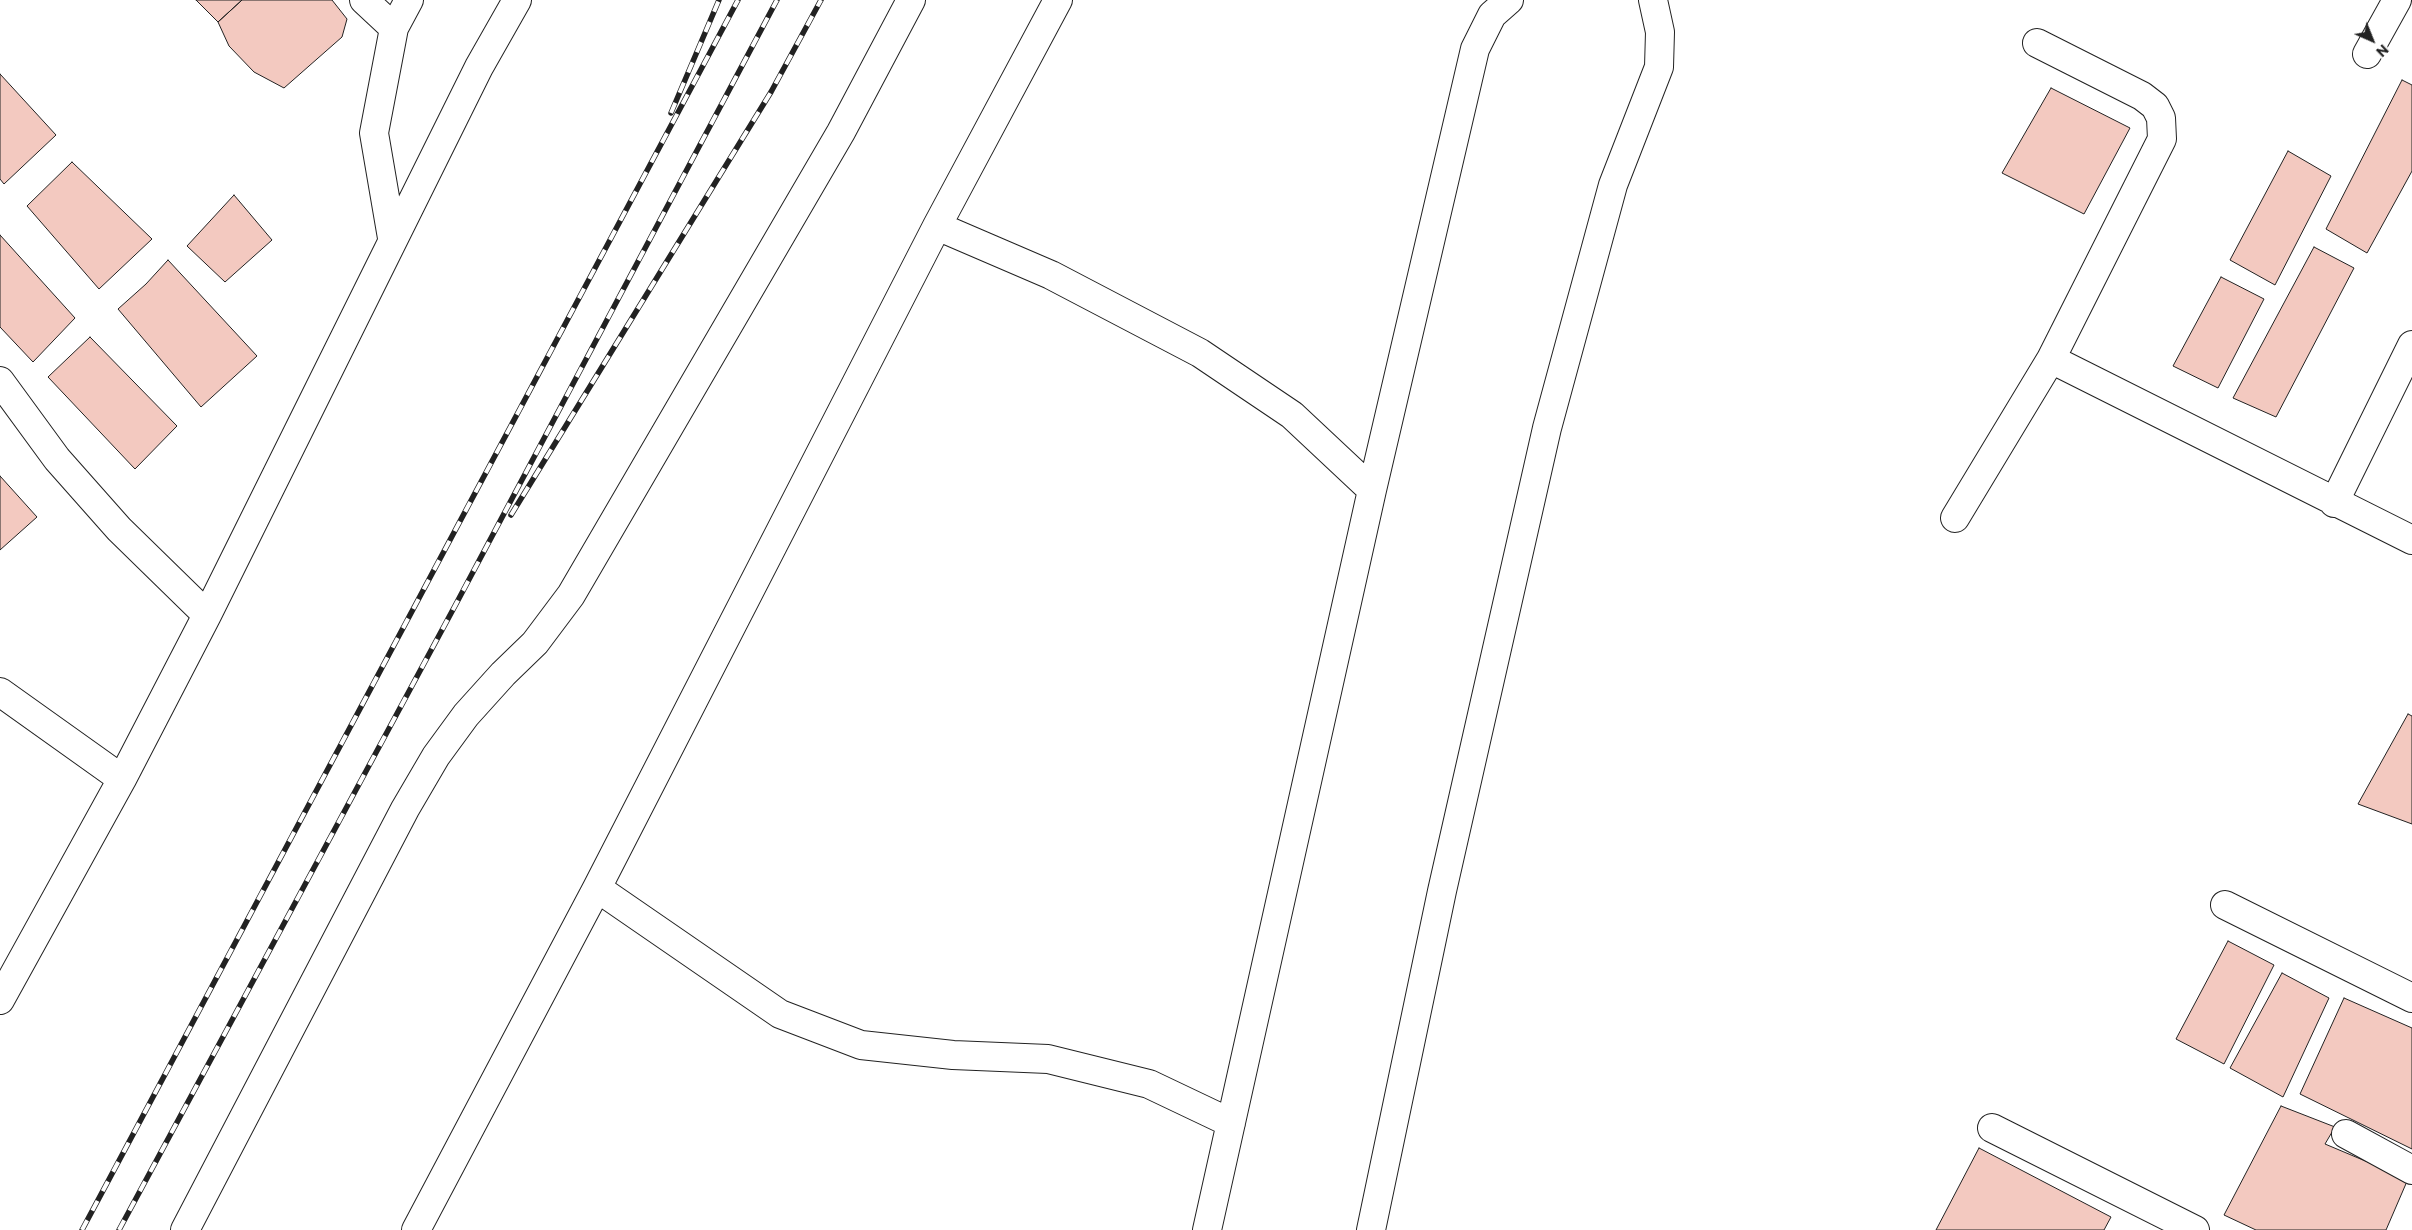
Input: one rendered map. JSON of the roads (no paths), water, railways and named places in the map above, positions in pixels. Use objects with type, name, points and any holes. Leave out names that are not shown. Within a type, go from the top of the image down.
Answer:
[{"type":"street","points":[[364,0],[394,28]]},
{"type":"street","points":[[392,238],[374,133],[394,28],[409,0]]},
{"type":"street","points":[[0,1000],[122,779],[207,615],[392,238],[479,67],[517,0]]},
{"type":"street","points":[[185,1230],[406,809],[436,756],[466,715],[503,674],[535,643],[572,595],[841,132],[911,0]]},
{"type":"street","points":[[416,1230],[597,888],[937,226],[1058,0]]},
{"type":"street","points":[[1207,1230],[1372,490],[1475,49],[1492,15],[1509,0]]},
{"type":"street","points":[[1371,1230],[1442,891],[1547,428],[1613,186],[1659,67],[1660,32],[1652,0]]},
{"type":"street","points":[[2367,54],[2397,0]]},
{"type":"street","points":[[1955,518],[2051,360],[2162,139],[2161,118],[2155,106],[2142,96],[2038,43]]},
{"type":"street","points":[[937,226],[1051,275],[1200,353],[1292,415],[1372,490]]},
{"type":"street","points":[[2334,502],[2412,344]]},
{"type":"street","points":[[2051,360],[2412,540]]},
{"type":"street","points":[[0,381],[57,459],[119,529],[207,615]]},
{"type":"street","points":[[0,692],[122,779]]},
{"type":"street","points":[[597,888],[780,1014],[861,1045],[954,1055],[1048,1059],[1149,1084],[1231,1123]]},
{"type":"street","points":[[2225,905],[2412,998]]},
{"type":"street","points":[[1992,1128],[2195,1230]]},
{"type":"street","points":[[2346,1134],[2412,1170]]},
{"type":"railway","points":[[671,113],[719,0]]},
{"type":"railway","points":[[82,1230],[738,0]]},
{"type":"railway","points":[[119,1230],[456,604],[777,0]]},
{"type":"railway","points":[[511,515],[771,92],[821,0]]}]
